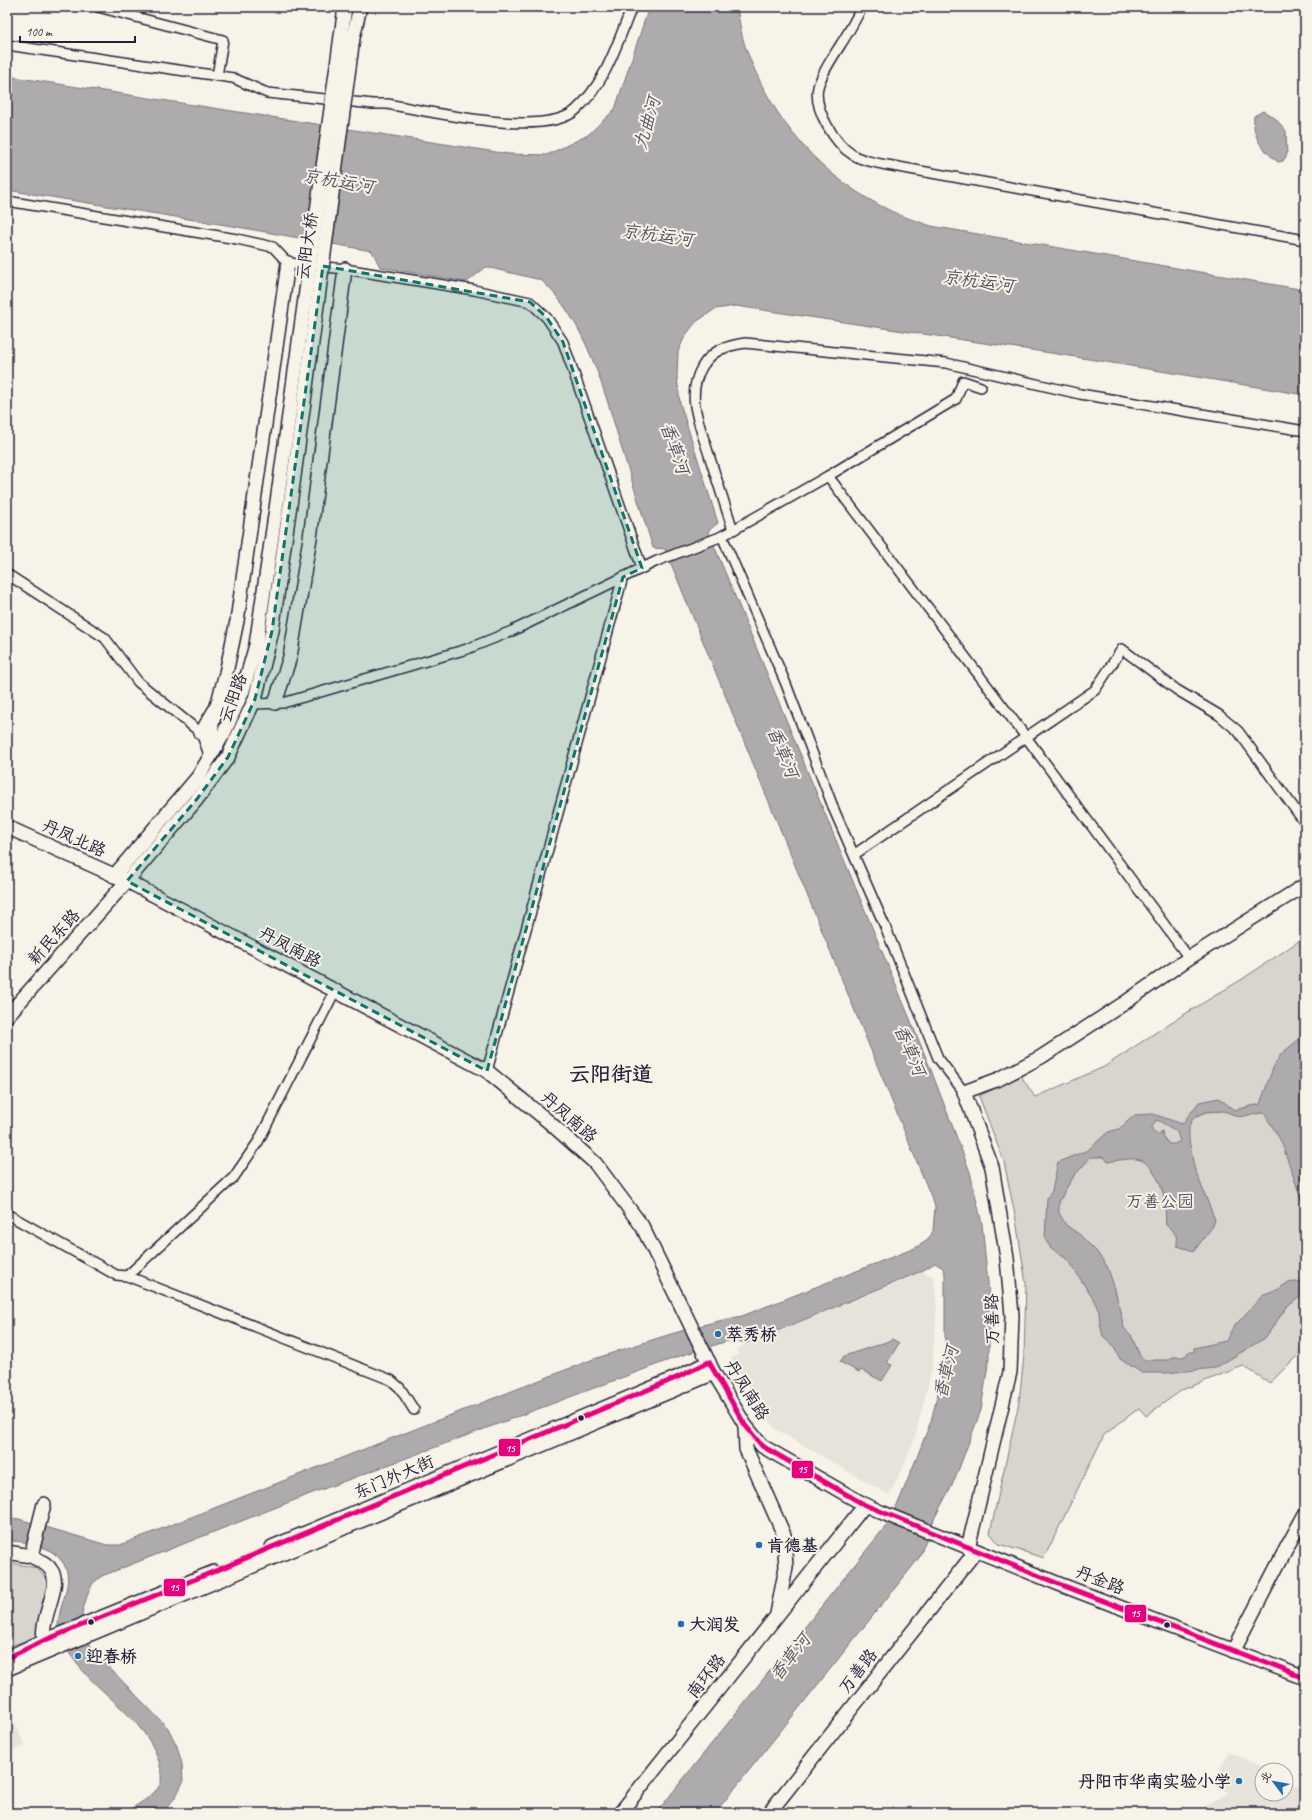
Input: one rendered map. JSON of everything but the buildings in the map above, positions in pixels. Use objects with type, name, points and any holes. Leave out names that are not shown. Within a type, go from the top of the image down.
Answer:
[{"type":"street","points":[[98,7],[223,40],[217,76]]},
{"type":"street","name":"云阳大桥","points":[[279,488],[345,7]]},
{"type":"street","name":"云阳大桥","points":[[292,491],[352,46],[360,7]]},
{"type":"street","points":[[7,45],[233,78],[267,93],[373,104],[387,104],[495,123],[549,122],[575,111],[602,79],[632,7]]},
{"type":"street","points":[[862,7],[850,31],[826,69],[818,88],[818,104],[830,131],[841,145],[852,154],[887,165],[1305,240]]},
{"type":"street","points":[[7,201],[237,238],[273,247],[288,263],[345,269],[474,290],[530,302],[547,318],[562,342],[642,568]]},
{"type":"street","points":[[210,757],[212,724],[238,621],[288,263]]},
{"type":"street","points":[[275,703],[290,657],[306,560],[345,269]]},
{"type":"street","points":[[733,530],[698,418],[693,393],[696,377],[712,354],[727,346],[753,344],[946,363],[983,370],[1080,394],[1305,432]]},
{"type":"street","points":[[253,704],[283,703],[467,649],[512,631],[657,560],[721,537],[828,476],[956,399],[963,381],[981,387]]},
{"type":"street","points":[[828,476],[1026,737],[1189,958]]},
{"type":"street","name":"云阳路","points":[[114,876],[198,777],[224,733],[243,690],[256,645],[279,488]]},
{"type":"street","name":"云阳路","points":[[127,882],[197,799],[228,757],[253,704],[272,631],[292,491]]},
{"type":"street","points":[[721,537],[786,684],[833,805],[888,931],[938,1058],[964,1092],[999,1079],[1041,1057],[1123,1004],[1189,958],[1305,885]]},
{"type":"street","points":[[7,574],[106,638],[138,682],[201,733],[210,757]]},
{"type":"street","points":[[487,1071],[623,577]]},
{"type":"street","points":[[855,854],[1095,690],[1122,649],[1177,690],[1219,714],[1238,731],[1305,823]]},
{"type":"street","points":[[201,733],[216,708],[247,676]]},
{"type":"street","name":"丹凤北路","points":[[7,827],[127,882]]},
{"type":"street","name":"丹凤南路","points":[[127,882],[487,1071],[549,1122],[595,1163],[642,1226],[708,1362],[745,1424],[762,1446],[883,1513]]},
{"type":"street","name":"新民东路","points":[[7,1016],[127,882]]},
{"type":"street","points":[[127,1276],[234,1177],[258,1142],[335,991]]},
{"type":"street","name":"万善路","points":[[769,1813],[972,1549],[1010,1372],[1012,1315],[1007,1258],[992,1166],[964,1092]]},
{"type":"street","points":[[7,1214],[116,1275],[127,1276],[391,1380],[400,1388],[414,1410]]},
{"type":"street","name":"东门外大街","points":[[50,1644],[708,1362]]},
{"type":"street","points":[[745,1424],[746,1449],[784,1535],[786,1567],[777,1615]]},
{"type":"street","points":[[32,1554],[44,1504]]},
{"type":"street","name":"南环路","points":[[620,1813],[865,1504]]},
{"type":"street","name":"丹金路","points":[[883,1513],[1305,1678]]},
{"type":"street","points":[[1233,1651],[1286,1546],[1305,1514]]},
{"type":"street","points":[[7,1552],[32,1554],[52,1570],[55,1579],[42,1629],[50,1644]]},
{"type":"street","points":[[7,1658],[50,1644]]},
{"type":"street","points":[[7,1669],[50,1644]]},
{"type":"highlighted area","points":[[323,266],[530,302],[547,318],[563,342],[642,568],[623,577],[487,1071],[127,881],[197,799],[228,757],[255,699],[272,631]]},
{"type":"shaded area","points":[[922,1272],[933,1276],[937,1306],[932,1369],[915,1437],[903,1468],[889,1495],[775,1429],[731,1358],[738,1355],[736,1349]]},
{"type":"shaded area","points":[[7,1706],[25,1746],[7,1754]]},
{"type":"shaded area","name":"丹阳市华南实验小学","points":[[1228,1751],[1254,1763],[1254,1802],[1294,1802],[1294,1785],[1305,1791],[1305,1797],[1296,1813],[1201,1813],[1207,1805],[1228,1793],[1215,1783]]},
{"type":"green space","name":"万善公园","points":[[1305,937],[1305,1348],[1270,1383],[1243,1366],[1182,1390],[1146,1416],[1139,1408],[1104,1435],[1044,1558],[999,1544],[990,1533],[1019,1402],[1024,1356],[1026,1284],[1016,1220],[1004,1162],[979,1096],[1021,1076],[1035,1097],[1104,1067],[1170,1023],[1244,978]]},
{"type":"green space","points":[[7,1562],[37,1568],[49,1582],[36,1637],[7,1647]]},
{"type":"water","points":[[649,7],[737,7],[745,46],[756,73],[769,99],[785,123],[802,144],[843,182],[867,198],[898,214],[931,226],[1305,290],[1305,395],[1064,355],[736,306],[715,309],[696,322],[685,336],[678,352],[677,377],[680,403],[718,523],[708,531],[929,1065],[970,1172],[982,1224],[989,1293],[989,1358],[981,1410],[955,1479],[934,1519],[919,1558],[715,1813],[656,1813],[885,1527],[899,1501],[931,1421],[941,1381],[945,1348],[945,1274],[943,1268],[935,1263],[922,1271],[760,1338],[746,1343],[731,1340],[680,1356],[310,1494],[102,1576],[93,1583],[88,1593],[82,1613],[82,1627],[93,1651],[168,1728],[177,1746],[182,1764],[183,1782],[176,1796],[163,1813],[125,1813],[149,1797],[160,1785],[161,1770],[156,1754],[148,1739],[138,1726],[127,1713],[78,1665],[61,1640],[58,1630],[58,1620],[67,1588],[68,1578],[66,1568],[60,1559],[49,1550],[28,1543],[7,1541],[7,1517],[19,1519],[107,1545],[120,1545],[591,1360],[684,1330],[742,1316],[915,1248],[928,1240],[933,1231],[935,1206],[665,549],[653,548],[600,378],[591,356],[570,314],[556,296],[541,280],[486,267],[467,282],[380,267],[372,251],[232,226],[7,190],[7,76],[509,154],[547,155],[588,135],[615,109]]},
{"type":"water","points":[[1263,111],[1275,118],[1286,131],[1287,155],[1283,161],[1278,162],[1272,157],[1263,148],[1256,137],[1254,116]]},
{"type":"water","points":[[1305,1027],[1305,1210],[1281,1141],[1264,1113],[1240,1117],[1224,1111],[1206,1112],[1194,1117],[1189,1126],[1189,1140],[1194,1167],[1215,1220],[1213,1226],[1194,1251],[1177,1246],[1175,1234],[1166,1225],[1163,1192],[1157,1177],[1148,1165],[1142,1161],[1134,1159],[1108,1162],[1104,1157],[1091,1157],[1074,1176],[1064,1192],[1059,1203],[1059,1213],[1066,1225],[1080,1235],[1096,1251],[1107,1266],[1115,1289],[1124,1328],[1131,1335],[1140,1356],[1145,1360],[1170,1360],[1173,1357],[1182,1357],[1187,1355],[1188,1352],[1194,1352],[1194,1348],[1226,1341],[1232,1329],[1262,1296],[1277,1290],[1287,1283],[1305,1281],[1305,1295],[1302,1295],[1286,1308],[1265,1338],[1215,1368],[1167,1373],[1142,1373],[1120,1359],[1113,1345],[1103,1336],[1099,1312],[1095,1302],[1069,1261],[1050,1247],[1045,1239],[1047,1198],[1052,1191],[1058,1162],[1088,1150],[1108,1132],[1119,1129],[1135,1115],[1153,1114],[1182,1124],[1199,1102],[1219,1098],[1234,1110],[1260,1104],[1273,1068],[1281,1054],[1303,1036]],"holes":[[[1156,1120],[1177,1132],[1180,1141],[1175,1144],[1169,1144],[1163,1137],[1162,1131],[1159,1134],[1153,1132],[1152,1127]]]},
{"type":"water","points":[[892,1339],[899,1343],[887,1363],[892,1365],[882,1381],[861,1370],[859,1372],[840,1362],[844,1356]]},
{"type":"transit line","name":"15","points":[[7,1658],[43,1641],[208,1574],[676,1378],[709,1362],[745,1425],[762,1446],[865,1505],[1059,1584],[1305,1678]]},
{"type":"place","name":"萃秀桥","points":[[718,1334]]},
{"type":"place","name":"肯德基","points":[[759,1545]]},
{"type":"place","name":"大润发","points":[[681,1624]]},
{"type":"place","name":"迎春桥","points":[[78,1656]]},
{"type":"place","name":"丹阳市华南实验小学","points":[[1239,1781]]},
{"type":"district","name":"云阳街道","points":[[611,1074]]},
{"type":"water label","name":"九曲河","points":[[647,123]]},
{"type":"water label","name":"京杭运河","points":[[338,181]]},
{"type":"water label","name":"京杭运河","points":[[657,235]]},
{"type":"water label","name":"京杭运河","points":[[978,281]]},
{"type":"water label","name":"香草河","points":[[675,448]]},
{"type":"water label","name":"香草河","points":[[783,752]]},
{"type":"water label","name":"香草河","points":[[910,1050]]},
{"type":"water label","name":"香草河","points":[[946,1372]]},
{"type":"water label","name":"香草河","points":[[790,1657]]}]
